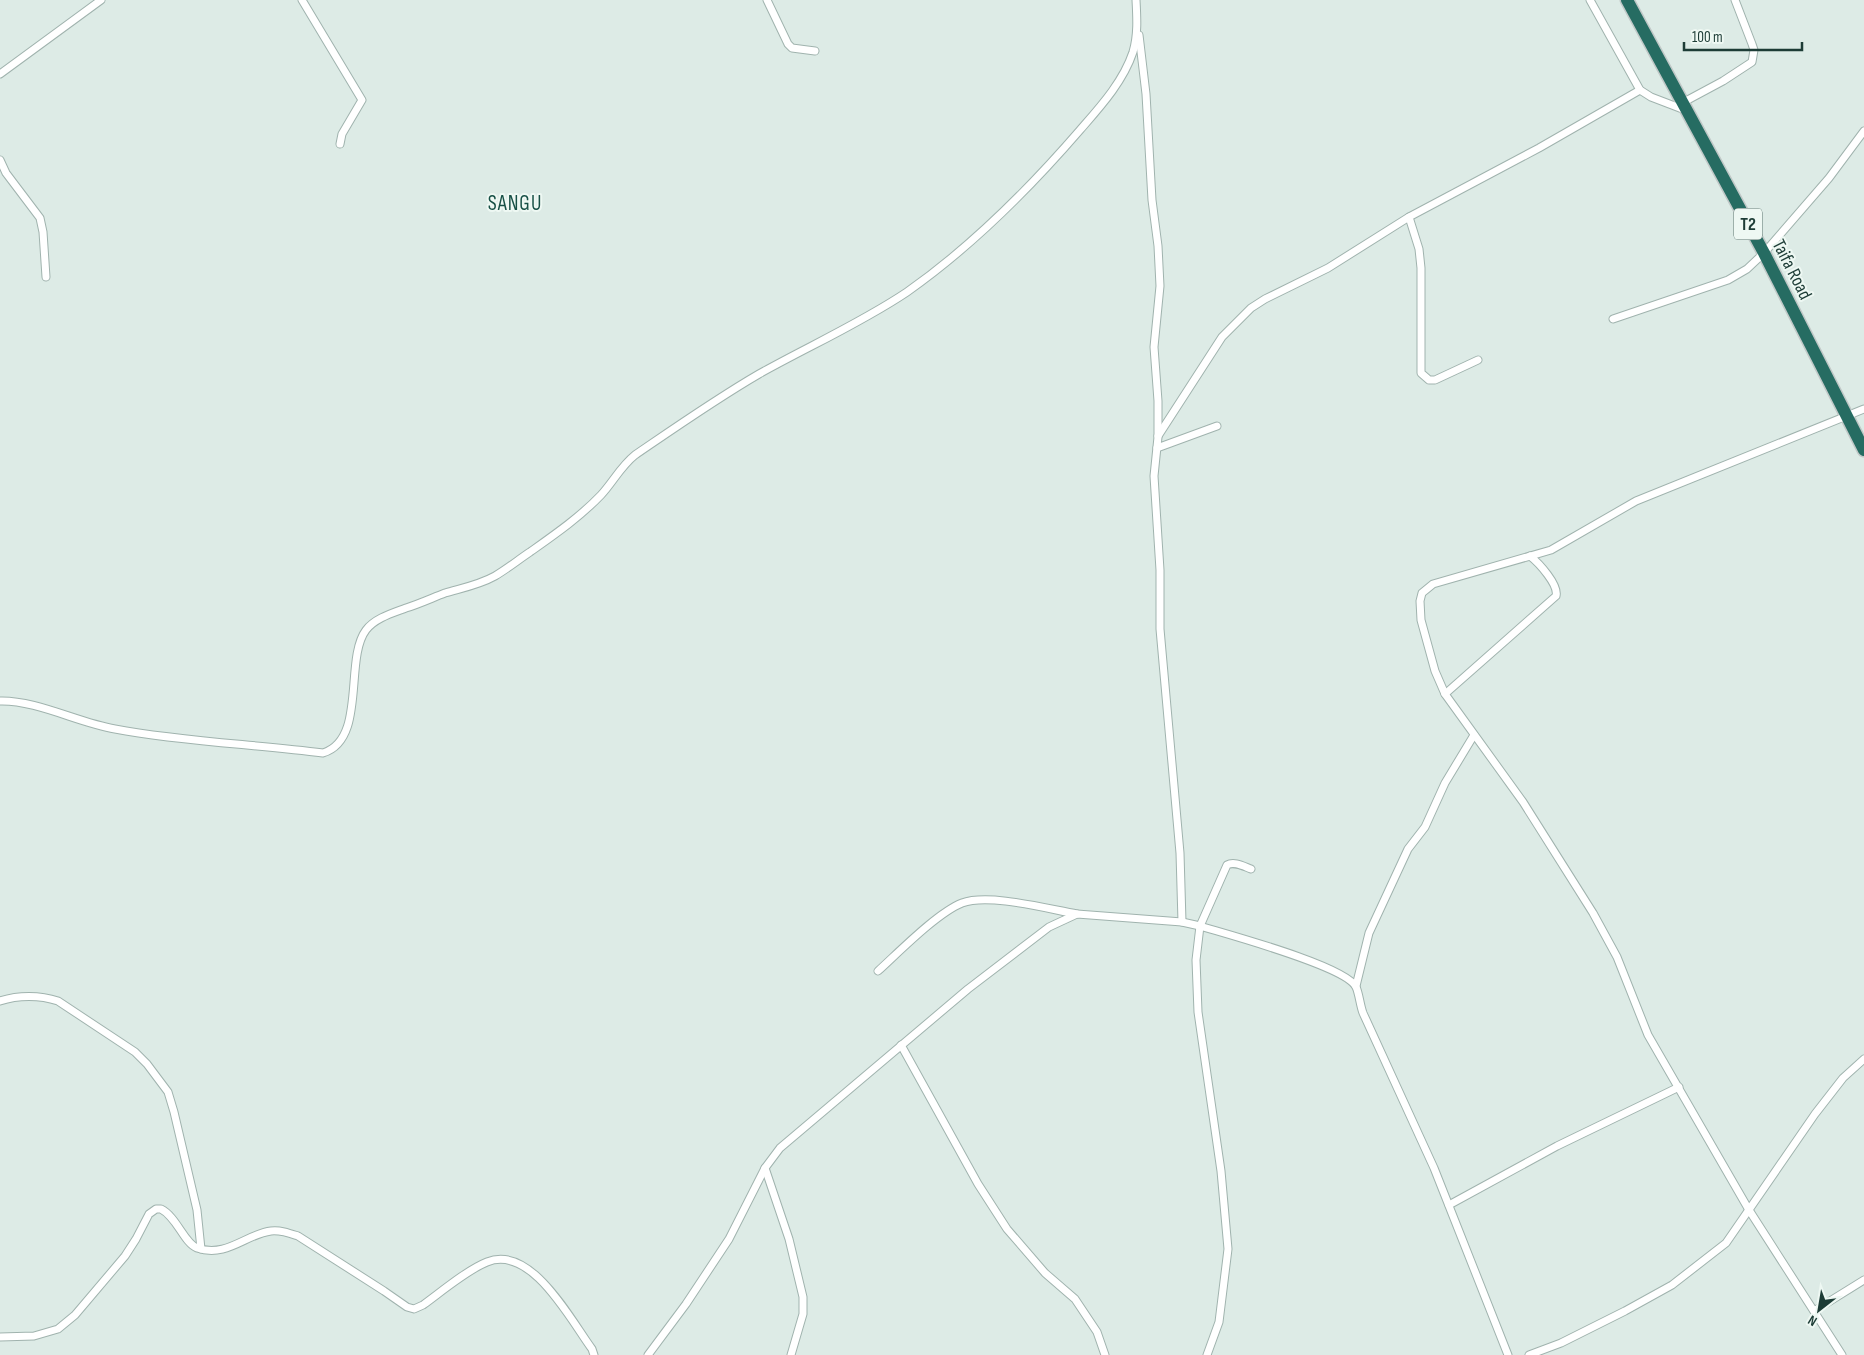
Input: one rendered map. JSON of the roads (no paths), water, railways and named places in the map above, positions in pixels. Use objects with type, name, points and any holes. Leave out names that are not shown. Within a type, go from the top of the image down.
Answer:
[{"type":"highway","name":"Taifa Road","points":[[1627,0],[1764,253],[1864,450]]},
{"type":"street","points":[[0,74],[101,0]]},
{"type":"street","points":[[302,0],[362,100],[342,134],[340,144]]},
{"type":"street","points":[[767,0],[788,44],[792,48],[815,51]]},
{"type":"street","points":[[1136,0],[1146,94],[1152,200],[1158,246],[1160,286],[1154,347],[1158,401],[1158,437],[1154,476],[1160,570],[1160,629],[1180,852],[1182,922]]},
{"type":"street","points":[[1590,0],[1640,90],[1651,97],[1684,106],[1752,62],[1754,50],[1735,0]]},
{"type":"street","points":[[0,701],[31,706],[112,729],[170,739],[323,753],[332,750],[342,738],[348,722],[358,650],[366,629],[391,614],[446,593],[475,585],[497,575],[575,519],[602,495],[628,460],[635,455],[750,379],[907,292],[953,256],[999,214],[1066,146],[1110,95],[1132,53],[1138,27]]},
{"type":"street","points":[[1158,437],[1222,337],[1251,308],[1265,299],[1328,268],[1409,217],[1539,148],[1640,90]]},
{"type":"street","points":[[1613,319],[1728,280],[1747,269],[1764,253],[1829,178],[1864,131]]},
{"type":"street","points":[[0,160],[6,173],[40,218],[43,232],[46,277]]},
{"type":"street","points":[[1409,217],[1419,249],[1421,268],[1422,373],[1429,380],[1434,380],[1478,360]]},
{"type":"street","points":[[1842,1355],[1749,1210],[1648,1035],[1617,957],[1593,913],[1523,802],[1445,694],[1435,671],[1421,620],[1420,601],[1422,593],[1427,588],[1440,581],[1551,550],[1636,502],[1864,409]]},
{"type":"street","points":[[1157,448],[1217,426]]},
{"type":"street","points":[[1445,694],[1556,596],[1556,586],[1530,556]]},
{"type":"street","points":[[1474,735],[1445,783],[1425,826],[1408,849],[1369,933],[1356,986],[1363,1013],[1449,1204],[1508,1355]]},
{"type":"street","points":[[1206,1355],[1219,1322],[1228,1249],[1221,1171],[1198,1012],[1196,960],[1200,926],[1227,864],[1238,864],[1251,869]]},
{"type":"street","points":[[878,971],[952,908],[964,903],[984,899],[1077,914],[1182,922],[1200,926],[1309,960],[1339,973],[1356,986]]},
{"type":"street","points":[[648,1355],[686,1304],[729,1239],[765,1168],[780,1148],[968,989],[1049,927],[1077,914]]},
{"type":"street","points":[[0,1000],[45,997],[58,1001],[134,1052],[147,1064],[168,1092],[174,1112],[197,1210],[201,1249]]},
{"type":"street","points":[[901,1045],[978,1184],[1007,1229],[1045,1273],[1075,1299],[1097,1332],[1105,1355]]},
{"type":"street","points":[[1529,1355],[1561,1343],[1672,1285],[1726,1243],[1815,1114],[1843,1078],[1864,1058]]},
{"type":"street","points":[[1449,1204],[1557,1146],[1679,1088]]},
{"type":"street","points":[[765,1168],[789,1239],[803,1297],[803,1314],[791,1355]]},
{"type":"street","points":[[0,1338],[34,1336],[58,1329],[75,1315],[125,1256],[149,1214],[156,1209],[165,1211],[192,1245],[201,1249],[220,1250],[270,1231],[285,1232],[298,1236],[406,1307],[414,1309],[423,1305],[487,1261],[504,1258],[518,1262],[533,1272],[544,1283],[592,1348],[594,1355]]},
{"type":"street","points":[[1814,1311],[1864,1280]]},
{"type":"district","name":"SANGU","points":[[515,203]]}]
